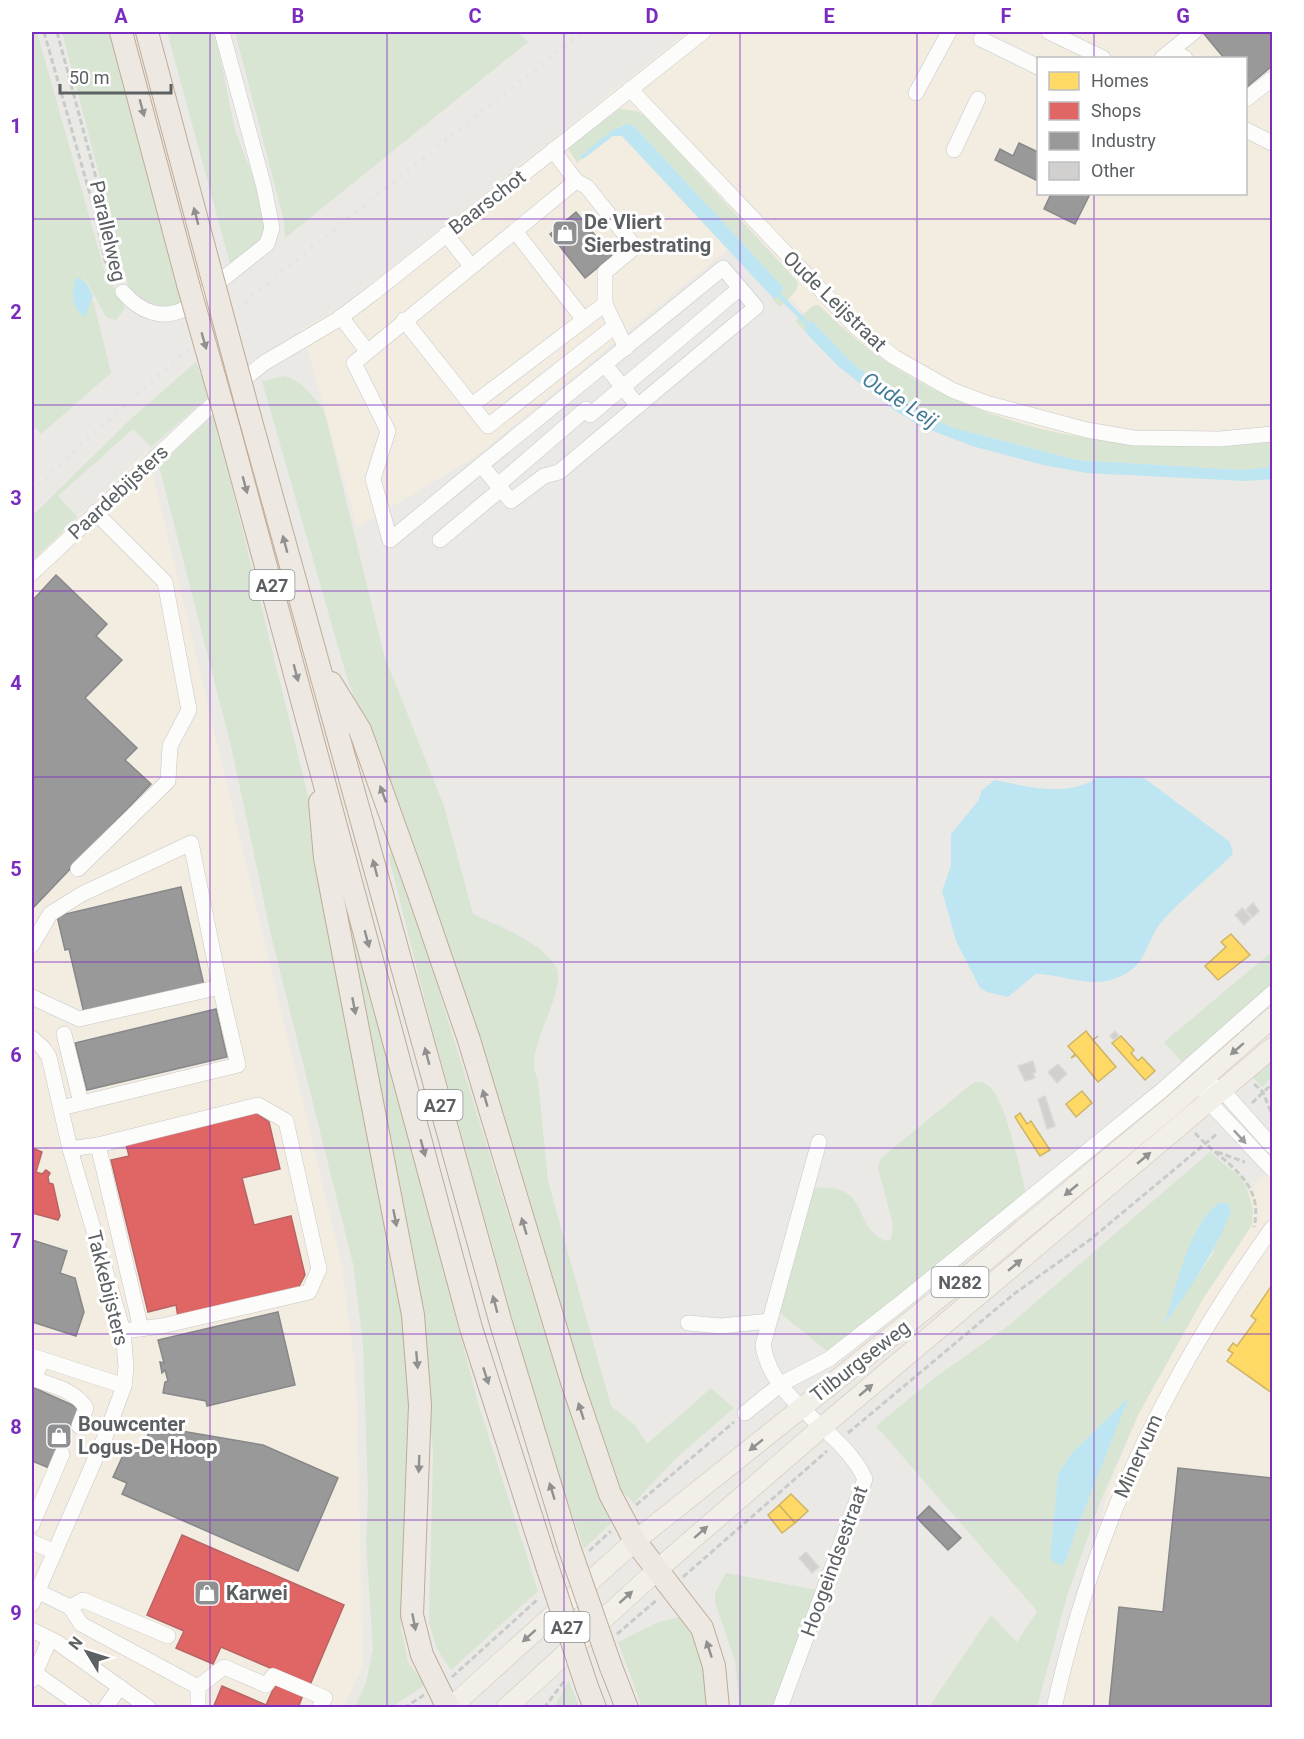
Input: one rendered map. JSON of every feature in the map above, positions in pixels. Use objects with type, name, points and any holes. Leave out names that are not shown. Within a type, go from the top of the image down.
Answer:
[{"type":"highway","name":"A27","points":[[122,32],[471,1328],[584,1690]]},
{"type":"highway","name":"A27","points":[[147,32],[249,414],[497,1309],[569,1547],[610,1667],[627,1707]]},
{"type":"highway","name":"A27","points":[[317,661],[360,730],[469,1040],[591,1440],[610,1494],[635,1541]]},
{"type":"highway","name":"A27","points":[[314,741],[325,858],[413,1315],[420,1405],[412,1615],[422,1655],[449,1707]]},
{"type":"highway","points":[[635,1541],[693,1615],[705,1637],[714,1666],[718,1707]]},
{"type":"main road","name":"Tilburgseweg","points":[[449,1707],[635,1541],[974,1271],[1202,1080],[1272,1018]]},
{"type":"main road","name":"Tilburgseweg","points":[[506,1707],[657,1570],[821,1428],[1272,1048]]},
{"type":"street","name":"Parallelweg","points":[[123,292],[133,304],[157,315],[175,314],[186,308],[267,244],[272,228],[264,187],[222,32]]},
{"type":"street","name":"Baarschot","points":[[264,363],[341,317],[703,32]]},
{"type":"street","points":[[916,93],[949,32]]},
{"type":"street","points":[[1049,32],[1101,57]]},
{"type":"street","points":[[1167,55],[1194,32]]},
{"type":"street","points":[[981,39],[1037,67]]},
{"type":"street","points":[[1247,97],[1272,79]]},
{"type":"street","name":"Oude Leijstraat","points":[[630,88],[856,327],[894,357],[952,390],[986,403],[1087,430],[1134,438],[1220,439],[1272,434]]},
{"type":"street","points":[[954,150],[978,99]]},
{"type":"street","points":[[1247,131],[1272,144]]},
{"type":"street","points":[[553,150],[576,181],[588,187],[635,247],[605,272],[606,304],[626,348]]},
{"type":"street","points":[[481,465],[511,501],[544,476],[559,472],[756,307],[723,268],[626,348],[481,465],[390,540],[373,479],[388,431],[354,363],[576,181]]},
{"type":"street","points":[[514,231],[584,320]]},
{"type":"street","points":[[446,234],[471,266]]},
{"type":"street","points":[[440,540],[588,412],[623,387],[740,288]]},
{"type":"street","points":[[472,405],[606,304]]},
{"type":"street","points":[[341,317],[367,351]]},
{"type":"street","points":[[404,320],[488,426],[615,326]]},
{"type":"street","name":"Paardebijsters","points":[[32,573],[204,412],[264,363]]},
{"type":"street","points":[[605,365],[638,406]]},
{"type":"street","points":[[572,392],[605,434]]},
{"type":"street","points":[[514,406],[530,426]]},
{"type":"street","points":[[78,869],[168,781],[170,746],[189,710],[165,582],[95,512]]},
{"type":"street","points":[[32,945],[50,914],[82,894],[191,843],[219,987],[238,1065],[61,1108]]},
{"type":"street","points":[[32,997],[79,1018],[219,987]]},
{"type":"street","name":"Tilburgseweg","points":[[745,1413],[781,1383],[829,1359],[902,1302],[1160,1092],[1272,993]]},
{"type":"street","points":[[64,1034],[81,1103]]},
{"type":"street","name":"Takkebijsters","points":[[32,1038],[44,1048],[49,1057],[70,1149],[123,1331],[126,1367],[124,1386],[107,1432],[34,1598]]},
{"type":"street","points":[[1202,1080],[1272,1169]]},
{"type":"street","points":[[1216,1097],[1272,1146]]},
{"type":"street","points":[[70,1149],[98,1146],[258,1105],[286,1121],[319,1269],[309,1293],[123,1331]]},
{"type":"street","name":"Hoogeindsestraat","points":[[780,1707],[865,1479],[859,1466],[801,1408],[781,1383],[765,1357],[763,1345],[819,1142]]},
{"type":"street","points":[[98,1146],[141,1329]]},
{"type":"street","name":"Minervum","points":[[1054,1707],[1085,1587],[1147,1433],[1207,1324],[1272,1228]]},
{"type":"street","points":[[688,1323],[721,1326],[768,1321]]},
{"type":"street","points":[[79,1426],[86,1408],[82,1401],[74,1394],[34,1379],[37,1358],[124,1386]]},
{"type":"street","points":[[32,1525],[63,1454]]},
{"type":"street","points":[[32,1542],[55,1552]]},
{"type":"street","points":[[34,1598],[70,1607],[83,1600],[168,1636]]},
{"type":"street","points":[[70,1607],[81,1624],[198,1687]]},
{"type":"street","points":[[32,1630],[50,1639],[149,1707]]},
{"type":"street","points":[[50,1639],[33,1678],[84,1707]]},
{"type":"street","points":[[198,1687],[224,1667],[266,1685],[273,1676],[325,1698],[319,1707]]},
{"type":"street","points":[[105,1707],[120,1686]]},
{"type":"street","points":[[198,1687],[198,1707]]},
{"type":"path","points":[[44,32],[95,212],[105,261],[123,292]]},
{"type":"path","name":"Parallelweg","points":[[57,32],[123,292]]},
{"type":"path","points":[[612,1639],[837,1442],[1014,1294],[1091,1239],[1205,1144]]},
{"type":"path","points":[[544,1707],[584,1690]]},
{"type":"shaded area","points":[[687,32],[1272,32],[1272,467],[954,428],[812,321],[738,241],[474,458],[357,527],[302,329],[341,307]]},
{"type":"shaded area","points":[[147,450],[342,1266],[354,1359],[357,1409],[363,1666],[343,1707],[32,1708],[32,561]]},
{"type":"shaded area","points":[[1272,1165],[1272,1707],[1054,1708],[1108,1489],[1211,1237]]},
{"type":"green space","points":[[32,32],[37,32],[104,269],[125,308],[116,320],[106,317],[83,275],[94,304],[111,373],[41,434],[32,425]]},
{"type":"green space","points":[[62,32],[109,32],[186,308],[181,312],[157,306],[130,293]]},
{"type":"green space","points":[[167,32],[215,32],[235,130],[261,197],[271,238],[232,271]]},
{"type":"green space","points":[[235,32],[518,32],[528,42],[285,238],[284,221]]},
{"type":"green space","points":[[619,109],[637,111],[647,118],[798,282],[796,291],[780,307],[771,298],[774,299],[784,288],[634,126],[626,125],[610,133],[577,163],[568,148]]},
{"type":"green space","points":[[814,305],[819,305],[866,347],[917,380],[971,406],[1029,426],[1089,438],[1149,445],[1211,446],[1272,442],[1272,467],[1241,470],[1077,460],[954,428],[930,418],[852,363],[812,322],[805,329],[806,333],[795,321]]},
{"type":"green space","points":[[196,362],[209,396],[151,447],[133,429],[58,496],[78,517],[32,561],[32,516],[134,416]]},
{"type":"green space","points":[[285,376],[303,386],[324,410],[384,655],[444,806],[473,914],[529,942],[555,965],[558,976],[557,989],[535,1053],[534,1067],[538,1079],[548,1181],[611,1406],[635,1425],[647,1444],[711,1388],[734,1408],[673,1461],[634,1503],[619,1489],[378,760],[347,678],[262,381]]},
{"type":"green space","points":[[214,414],[310,804],[400,1276],[408,1364],[401,1627],[408,1662],[425,1685],[392,1707],[355,1707],[366,1683],[373,1649],[366,1543],[368,1494],[363,1343],[353,1264],[271,935],[232,750],[159,466]]},
{"type":"green space","points":[[395,849],[558,1376],[611,1523],[584,1549],[542,1425],[432,1028],[388,854]]},
{"type":"green space","points":[[338,874],[479,1406],[538,1591],[451,1670],[437,1649],[429,1623],[433,1454],[427,1375]]},
{"type":"green space","points":[[1269,954],[1272,958],[1272,986],[1182,1062],[1164,1042]]},
{"type":"green space","points":[[1272,1058],[1272,1077],[1262,1087],[1252,1077]]},
{"type":"green space","points":[[974,1082],[987,1085],[997,1097],[1012,1138],[1026,1194],[828,1352],[774,1308],[811,1188],[831,1188],[844,1191],[858,1206],[867,1225],[875,1234],[886,1241],[891,1239],[893,1225],[878,1168],[881,1158]]},
{"type":"green space","points":[[1210,1152],[1240,1177],[1246,1186],[1253,1209],[1252,1225],[1203,1299],[1139,1413],[1100,1502],[1067,1596],[1037,1707],[929,1707],[991,1615],[1017,1642],[1037,1611],[876,1426],[933,1379],[1009,1325]],"holes":[[[1219,1203],[1228,1203],[1212,1255],[1165,1322],[1197,1228]],[[1128,1398],[1066,1561],[1050,1559],[1058,1475]]]},
{"type":"green space","points":[[726,1573],[817,1590],[773,1707],[740,1707],[735,1661],[715,1602],[715,1593]]},
{"type":"green space","points":[[678,1617],[686,1618],[694,1627],[714,1707],[642,1707],[618,1642],[659,1622]]},
{"type":"green space","points":[[569,1680],[579,1707],[554,1707]]},
{"type":"water","points":[[627,124],[634,126],[784,288],[774,299],[622,136],[613,136],[583,159],[580,157],[611,131]]},
{"type":"water","points":[[77,277],[87,284],[93,296],[85,317],[77,310],[73,299],[73,287]]},
{"type":"water","points":[[812,321],[852,363],[930,418],[954,428],[1077,460],[1241,470],[1272,467],[1272,479],[1246,481],[1087,473],[1043,465],[972,446],[920,426],[893,409],[839,367],[806,333],[805,329]]},
{"type":"water","points":[[1098,777],[1144,778],[1230,842],[1233,854],[1165,918],[1141,960],[1126,974],[1114,979],[1095,982],[1036,974],[1008,997],[987,992],[980,988],[956,941],[942,891],[951,866],[951,834],[978,801],[982,790],[995,780],[1034,788],[1061,789],[1087,783]]},
{"type":"water","points":[[1219,1203],[1228,1203],[1231,1211],[1225,1226],[1201,1270],[1164,1325],[1192,1241],[1199,1226]]},
{"type":"water","points":[[1129,1397],[1066,1561],[1061,1566],[1050,1559],[1058,1475],[1071,1454]]},
{"type":"building: Homes","points":[[1231,934],[1250,955],[1218,980],[1205,966],[1226,947],[1221,942]]},
{"type":"building: Homes","points":[[1086,1031],[1116,1067],[1098,1082],[1076,1055],[1071,1058],[1075,1054],[1068,1046]]},
{"type":"building: Homes","points":[[1121,1036],[1134,1050],[1131,1053],[1138,1061],[1142,1057],[1155,1071],[1145,1080],[1112,1043]]},
{"type":"building: Homes","points":[[1082,1091],[1092,1103],[1076,1117],[1066,1104]]},
{"type":"building: Homes","points":[[1020,1113],[1027,1124],[1031,1121],[1050,1150],[1040,1156],[1015,1117]]},
{"type":"building: Homes","points":[[1272,1285],[1272,1393],[1227,1361],[1233,1353],[1228,1350],[1233,1343],[1237,1346],[1256,1320],[1251,1316]]},
{"type":"building: Homes","points":[[791,1494],[808,1511],[795,1523],[779,1505]]},
{"type":"building: Homes","points":[[779,1505],[795,1523],[782,1533],[768,1515]]},
{"type":"building: Shops","points":[[256,1113],[269,1122],[280,1169],[242,1178],[254,1225],[291,1216],[305,1275],[298,1288],[178,1317],[176,1305],[148,1312],[111,1160],[129,1156],[126,1144]]},
{"type":"building: Shops","points":[[32,1148],[42,1152],[36,1172],[42,1174],[46,1170],[50,1173],[49,1183],[53,1184],[60,1216],[58,1220],[32,1213]]},
{"type":"building: Shops","points":[[182,1535],[344,1605],[310,1685],[221,1647],[213,1664],[176,1648],[184,1631],[147,1615]]},
{"type":"building: Shops","points":[[276,1683],[303,1695],[298,1708],[213,1708],[222,1686],[266,1705]]},
{"type":"building: Industry","points":[[1207,32],[1272,32],[1272,66],[1247,87],[1247,57],[1223,57],[1204,34]]},
{"type":"building: Industry","points":[[1019,143],[1037,152],[1037,181],[995,160],[1000,149],[1013,156]]},
{"type":"building: Industry","points":[[1051,195],[1090,195],[1075,224],[1044,209]]},
{"type":"building: Industry","points":[[576,212],[612,256],[585,278],[550,234]]},
{"type":"building: Industry","points":[[56,575],[107,624],[96,636],[122,660],[85,698],[137,748],[125,760],[151,784],[32,909],[32,601]]},
{"type":"building: Industry","points":[[181,887],[204,985],[84,1013],[69,949],[65,950],[57,916]]},
{"type":"building: Industry","points":[[216,1009],[227,1057],[87,1090],[75,1043]]},
{"type":"building: Industry","points":[[32,1240],[67,1251],[60,1273],[75,1278],[84,1312],[76,1336],[32,1322]]},
{"type":"building: Industry","points":[[278,1312],[295,1385],[207,1406],[206,1401],[163,1393],[165,1382],[168,1381],[165,1370],[162,1373],[160,1362],[164,1363],[158,1340]]},
{"type":"building: Industry","points":[[32,1387],[79,1408],[65,1440],[68,1441],[52,1469],[32,1461]]},
{"type":"building: Industry","points":[[152,1426],[263,1445],[338,1478],[298,1571],[122,1494],[127,1483],[113,1477],[129,1442],[142,1448]]},
{"type":"building: Industry","points":[[1178,1468],[1272,1478],[1272,1708],[1109,1708],[1119,1607],[1163,1612]]},
{"type":"building: Industry","points":[[929,1506],[961,1538],[948,1550],[917,1518]]},
{"type":"building: Other","points":[[1253,903],[1259,911],[1253,917],[1246,910]]},
{"type":"building: Other","points":[[1242,908],[1251,918],[1244,925],[1235,915]]},
{"type":"building: Other","points":[[1115,1031],[1119,1036],[1114,1040],[1110,1036]]},
{"type":"building: Other","points":[[1033,1061],[1035,1078],[1025,1081],[1018,1066]]},
{"type":"building: Other","points":[[1058,1064],[1067,1074],[1057,1083],[1048,1072]]},
{"type":"building: Other","points":[[1045,1096],[1055,1126],[1047,1129],[1038,1099]]},
{"type":"building: Other","points":[[806,1552],[819,1567],[812,1573],[799,1558]]},
{"type":"waterway","name":"Oude Leij","points":[[776,292],[812,329]]},
{"type":"railway","points":[[32,491],[164,371],[302,255],[582,32]]},
{"type":"place","name":"De Vliert Sierbestrating","points":[[565,233]]},
{"type":"place","name":"Bouwcenter Logus-De Hoop","points":[[59,1436]]},
{"type":"place","name":"Karwei","points":[[207,1593]]}]
